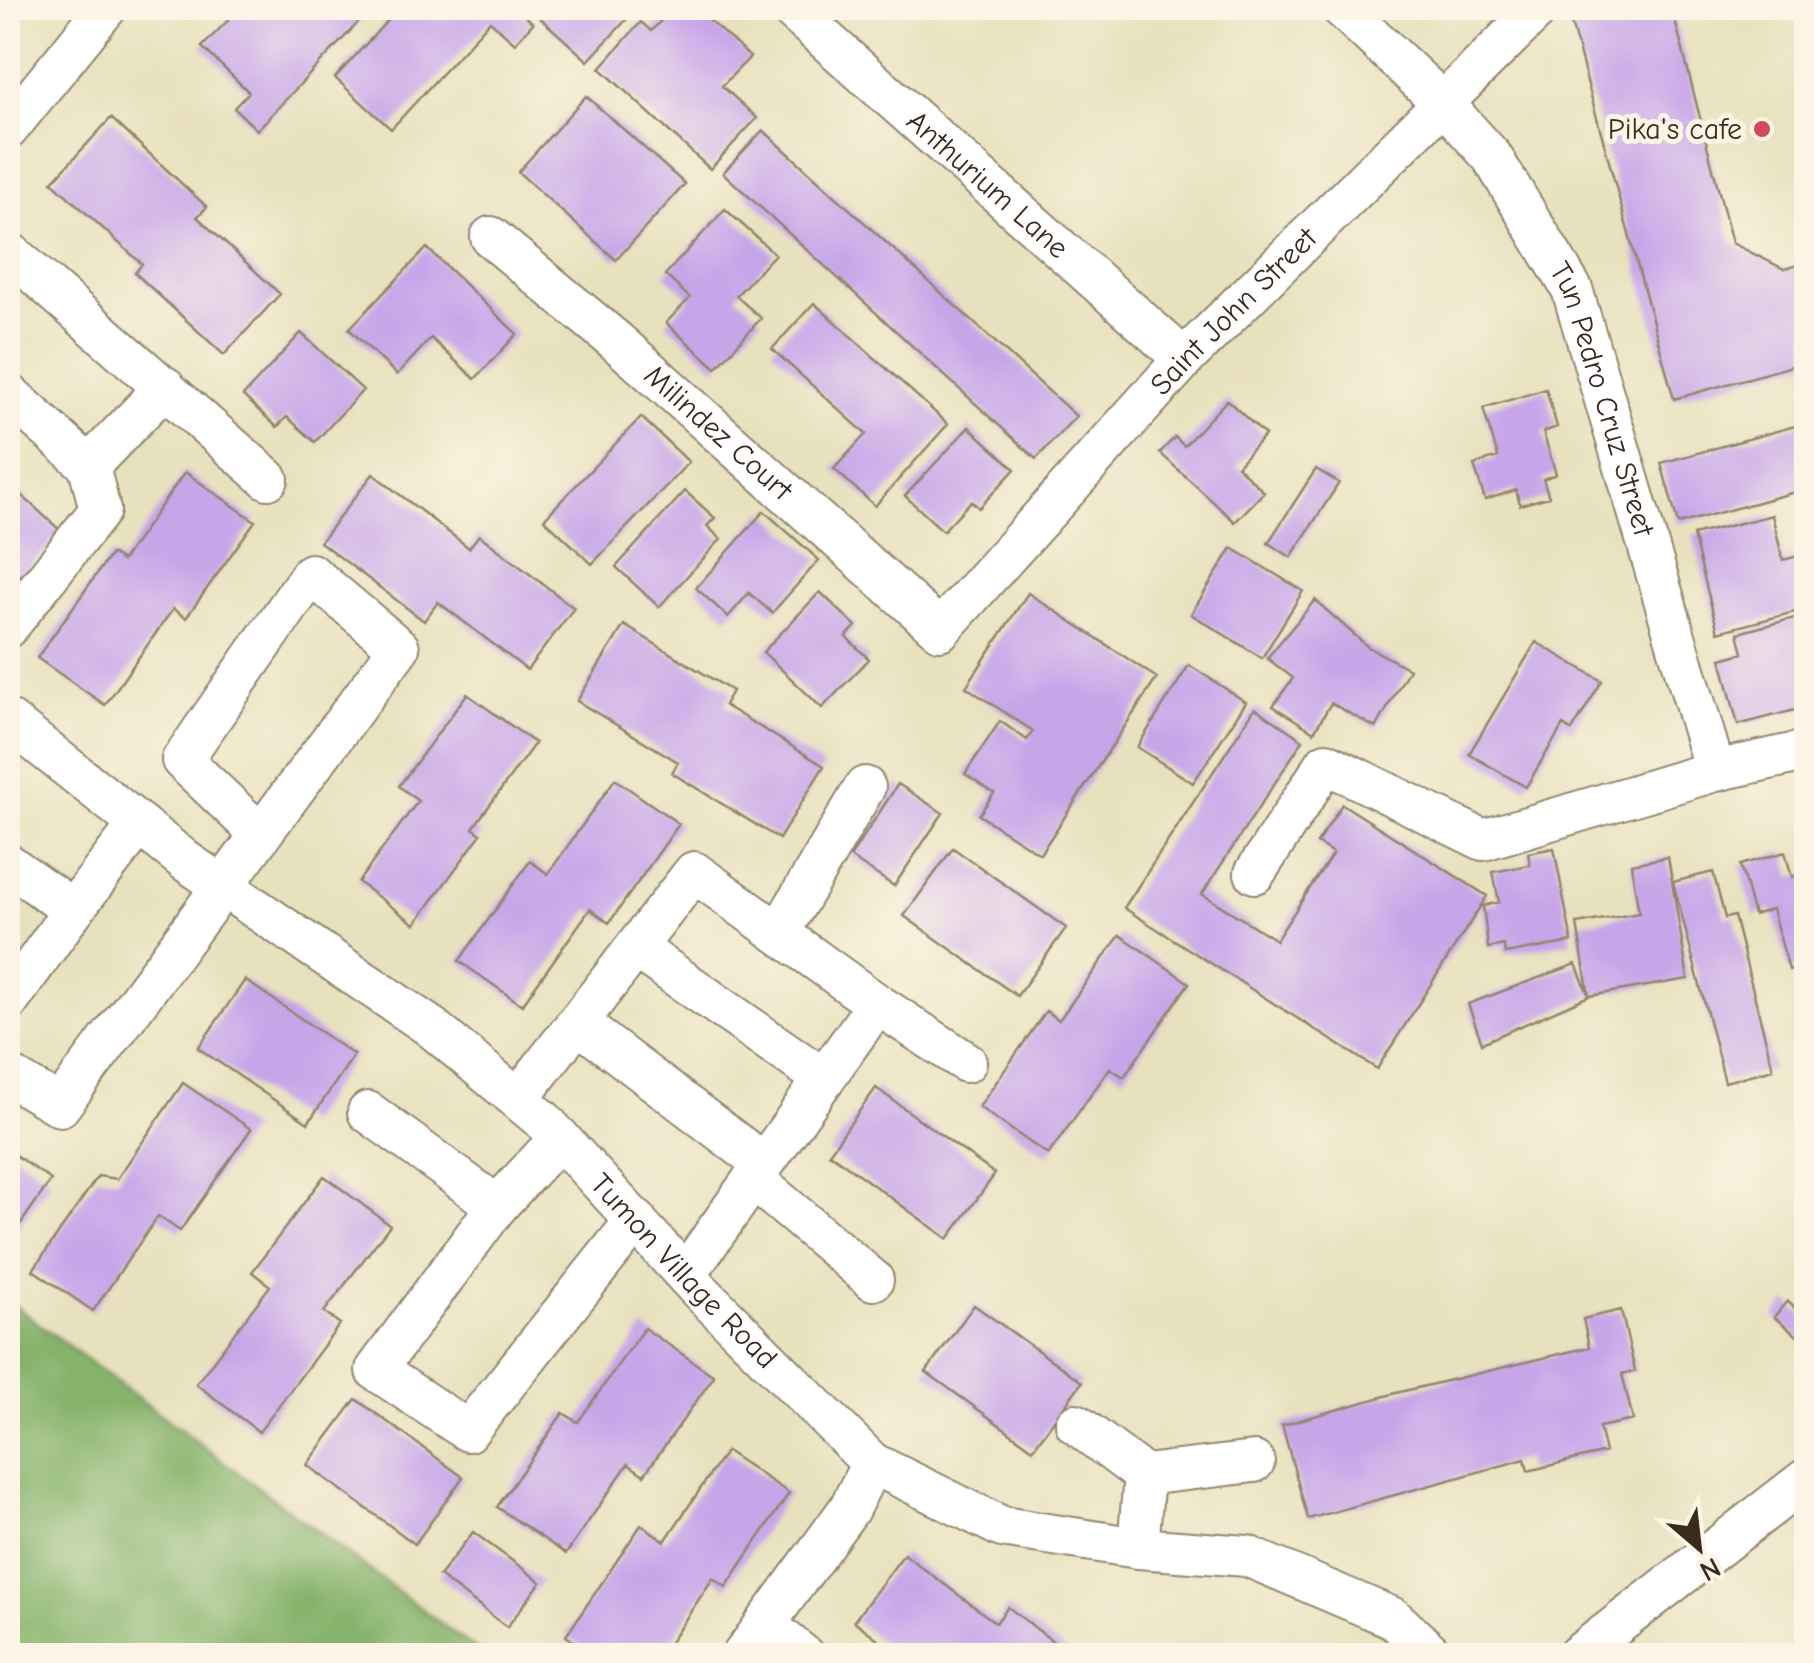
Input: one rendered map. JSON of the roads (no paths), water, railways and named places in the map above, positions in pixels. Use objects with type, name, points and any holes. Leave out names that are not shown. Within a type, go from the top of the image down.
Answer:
[{"type":"street","points":[[8,129],[105,8]]},
{"type":"street","name":"Anthurium Lane","points":[[790,8],[1184,359]]},
{"type":"street","name":"Tun Pedro Cruz Street","points":[[1342,8],[1442,102],[1492,157],[1572,289],[1714,771]]},
{"type":"street","name":"Saint John Street","points":[[940,630],[1184,359],[1539,8]]},
{"type":"street","name":"Milindez Court","points":[[491,238],[616,340],[940,630]]},
{"type":"street","points":[[8,251],[268,479]]},
{"type":"street","points":[[89,466],[165,387]]},
{"type":"street","points":[[8,393],[89,466],[100,510],[8,627]]},
{"type":"street","points":[[8,1075],[60,1106],[399,648],[311,574],[182,760],[260,834]]},
{"type":"street","name":"Tumon Village Road","points":[[8,720],[222,886],[431,1027],[518,1099],[872,1463],[1002,1527],[1138,1548],[1247,1556],[1393,1618],[1434,1656]]},
{"type":"street","points":[[1255,873],[1326,763],[1483,840],[1714,771],[1806,751]]},
{"type":"street","points":[[779,933],[865,787]]},
{"type":"street","points":[[8,1002],[139,824]]},
{"type":"street","points":[[8,864],[73,910]]},
{"type":"street","points":[[518,1099],[694,872],[877,1004],[966,1062]]},
{"type":"street","points":[[636,948],[824,1079]]},
{"type":"street","points":[[686,1274],[877,1004]]},
{"type":"street","points":[[578,1022],[758,1172],[873,1280]]},
{"type":"street","points":[[368,1112],[497,1206]]},
{"type":"street","points":[[560,1138],[497,1206],[376,1370],[468,1431],[636,1220]]},
{"type":"street","points":[[1076,1424],[1144,1475],[1254,1462]]},
{"type":"street","points":[[804,1656],[754,1640],[849,1509],[872,1463]]},
{"type":"street","points":[[1138,1548],[1144,1475]]},
{"type":"street","points":[[1577,1656],[1806,1479]]},
{"type":"place","name":"Pika's cafe","points":[[1762,129]]}]
